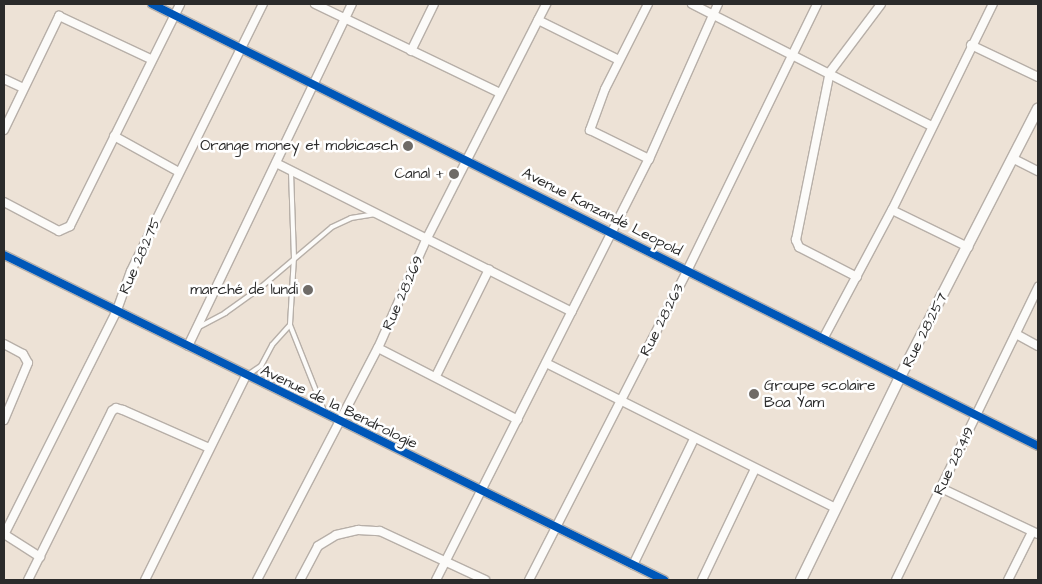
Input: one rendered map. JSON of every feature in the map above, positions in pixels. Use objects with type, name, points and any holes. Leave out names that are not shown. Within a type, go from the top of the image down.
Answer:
[{"type":"street","name":"Avenue Kanzandé Leopold","points":[[152,4],[1038,446]]},
{"type":"street","points":[[4,202],[59,231],[65,230],[70,226],[151,59],[180,4]]},
{"type":"street","name":"Rue 28.275","points":[[4,534],[117,310],[131,271],[263,4]]},
{"type":"street","points":[[315,4],[500,93]]},
{"type":"street","points":[[188,346],[352,4]]},
{"type":"street","points":[[411,51],[434,4]]},
{"type":"street","name":"Rue 28.269","points":[[257,580],[378,348],[427,238],[546,4]]},
{"type":"street","points":[[648,4],[619,60],[590,130],[649,159]]},
{"type":"street","points":[[692,4],[830,72],[931,126]]},
{"type":"street","points":[[436,580],[649,159],[718,4]]},
{"type":"street","name":"Rue 28.263","points":[[529,580],[558,527],[620,400],[687,270],[817,4]]},
{"type":"street","points":[[857,277],[799,247],[796,240],[830,72],[881,4]]},
{"type":"street","points":[[823,339],[892,210],[970,45],[993,4]]},
{"type":"street","points":[[4,130],[59,16],[151,59]]},
{"type":"street","points":[[538,20],[619,60]]},
{"type":"street","points":[[970,45],[1038,77]]},
{"type":"street","points":[[4,79],[23,88]]},
{"type":"street","name":"Rue 28.257","points":[[801,580],[900,378],[1014,159],[1038,108]]},
{"type":"street","points":[[114,136],[180,172]]},
{"type":"street","points":[[1014,159],[1038,171]]},
{"type":"street","points":[[276,163],[572,312]]},
{"type":"street","points":[[892,210],[968,247]]},
{"type":"street","name":"Avenue de la Bendrologie","points":[[4,255],[481,492],[558,527],[664,580]]},
{"type":"street","points":[[436,376],[489,269]]},
{"type":"street","name":"Rue 28.419","points":[[896,580],[1038,287]]},
{"type":"street","points":[[1016,334],[1038,346]]},
{"type":"street","points":[[4,344],[23,354],[28,364],[4,420]]},
{"type":"street","points":[[378,348],[436,376],[518,420]]},
{"type":"street","points":[[546,363],[835,508]]},
{"type":"street","points":[[145,580],[246,376]]},
{"type":"street","points":[[28,580],[116,408],[209,448]]},
{"type":"street","points":[[633,565],[694,438]]},
{"type":"street","points":[[702,580],[755,469]]},
{"type":"street","points":[[941,488],[1035,533],[1008,580]]},
{"type":"street","points":[[300,580],[318,546],[336,535],[358,530],[380,531],[484,580]]},
{"type":"street","points":[[4,534],[40,557]]},
{"type":"lane","points":[[291,172],[294,257],[290,325],[326,415]]},
{"type":"lane","points":[[197,328],[225,313],[338,224],[351,218],[378,214]]},
{"type":"lane","points":[[246,376],[261,366],[272,345],[290,325]]},
{"type":"cycle path","points":[[152,4],[1038,446]]},
{"type":"cycle path","points":[[4,255],[664,580]]},
{"type":"place","name":"Orange money et mobicasch","points":[[408,146]]},
{"type":"place","name":"Canal +","points":[[454,174]]},
{"type":"place","name":"marché de lundi","points":[[308,290]]},
{"type":"place","name":"Groupe scolaire Boa Yam","points":[[754,394]]}]
